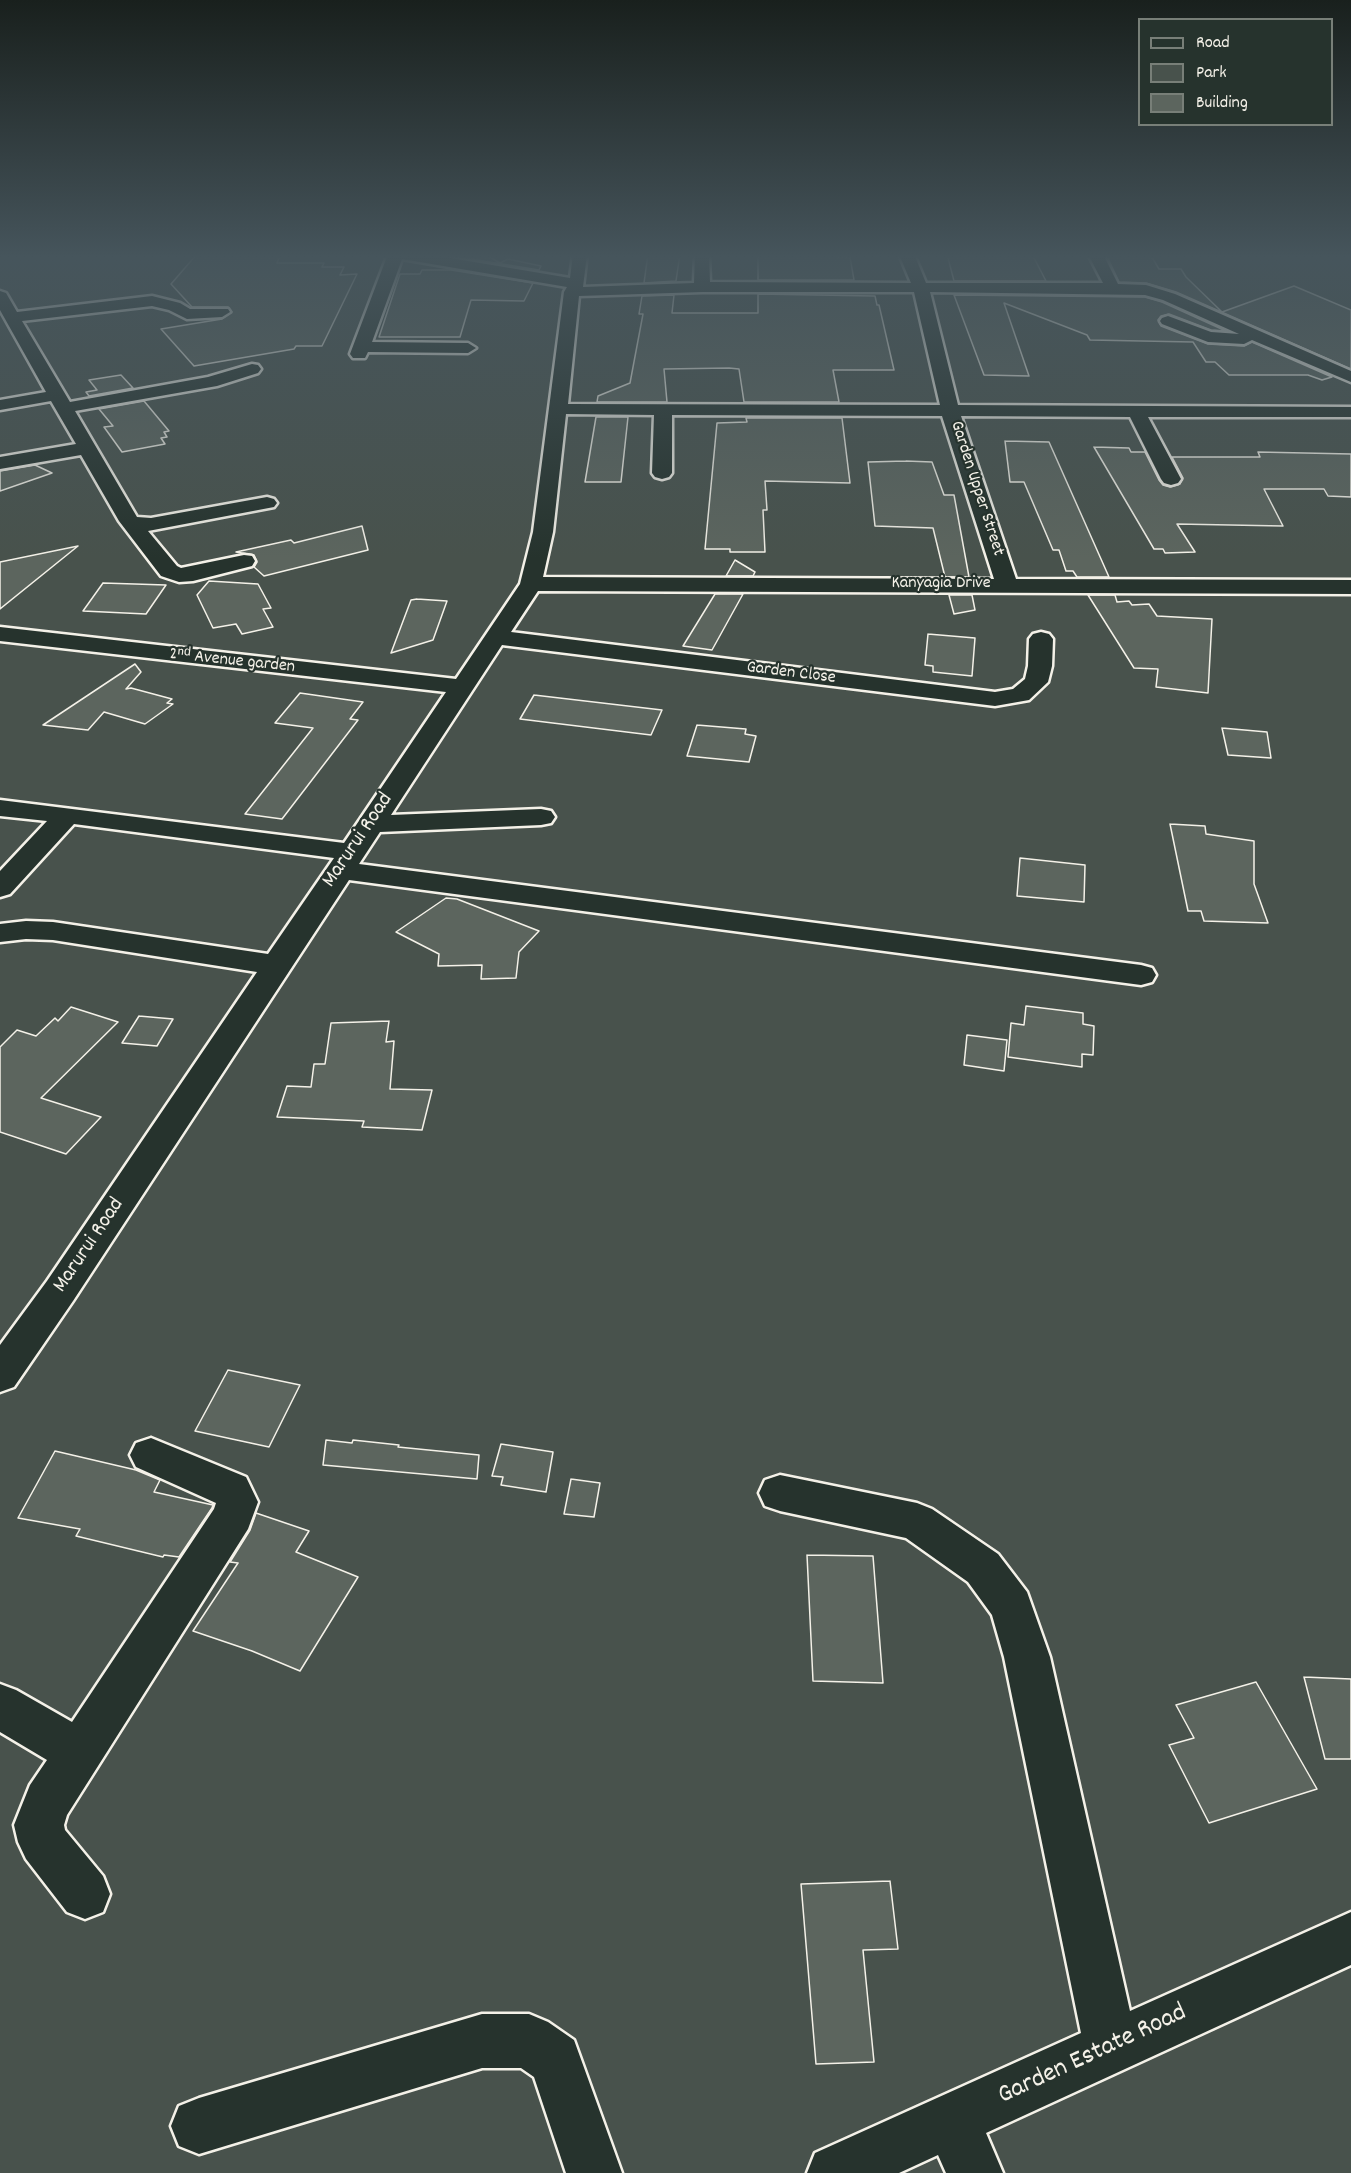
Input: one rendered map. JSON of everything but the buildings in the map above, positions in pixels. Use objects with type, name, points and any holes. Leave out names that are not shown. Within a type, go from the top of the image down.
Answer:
[{"type":"street","points":[[34,355],[131,522],[169,571],[179,575],[193,574],[244,561]]},
{"type":"street","name":"Marurui Road","points":[[0,1376],[60,1291],[275,965],[464,687],[531,584],[538,563],[543,532],[565,355]]},
{"type":"street","name":"Garden Upper Street","points":[[937,355],[950,411],[1007,585]]},
{"type":"street","points":[[1302,355],[1351,377]]},
{"type":"street","points":[[0,405],[61,402],[211,382],[252,369]]},
{"type":"street","points":[[558,410],[1351,411]]},
{"type":"street","points":[[662,474],[663,410]]},
{"type":"street","points":[[1136,411],[1171,479]]},
{"type":"street","points":[[0,463],[87,448]]},
{"type":"street","points":[[131,522],[151,524],[267,503]]},
{"type":"street","name":"Kanyagia Drive","points":[[531,584],[1351,586]]},
{"type":"street","name":"2ⁿᵈ Avenue garden","points":[[0,634],[464,687]]},
{"type":"street","name":"Garden Close","points":[[497,637],[996,699],[1020,695],[1036,682],[1040,666],[1041,639]]},
{"type":"street","points":[[0,808],[67,815],[345,861],[1141,975]]},
{"type":"street","points":[[0,888],[67,815]]},
{"type":"street","points":[[370,824],[541,817]]},
{"type":"street","points":[[0,933],[26,930],[53,931],[275,965]]},
{"type":"street","points":[[85,1894],[43,1842],[39,1825],[47,1802],[233,1516],[237,1502],[231,1490],[151,1455]]},
{"type":"street","points":[[780,1493],[917,1522],[983,1568],[1011,1606],[1027,1657],[1111,2048]]},
{"type":"street","points":[[0,1706],[78,1752]]},
{"type":"street","name":"Garden Estate Road","points":[[835,2173],[1351,1938]]},
{"type":"street","points":[[199,2126],[482,2041],[529,2041],[555,2059],[594,2173]]},
{"type":"street","points":[[952,2121],[975,2173]]},
{"type":"green space","points":[[0,355],[1351,355],[1351,2173],[0,2173]]}]
